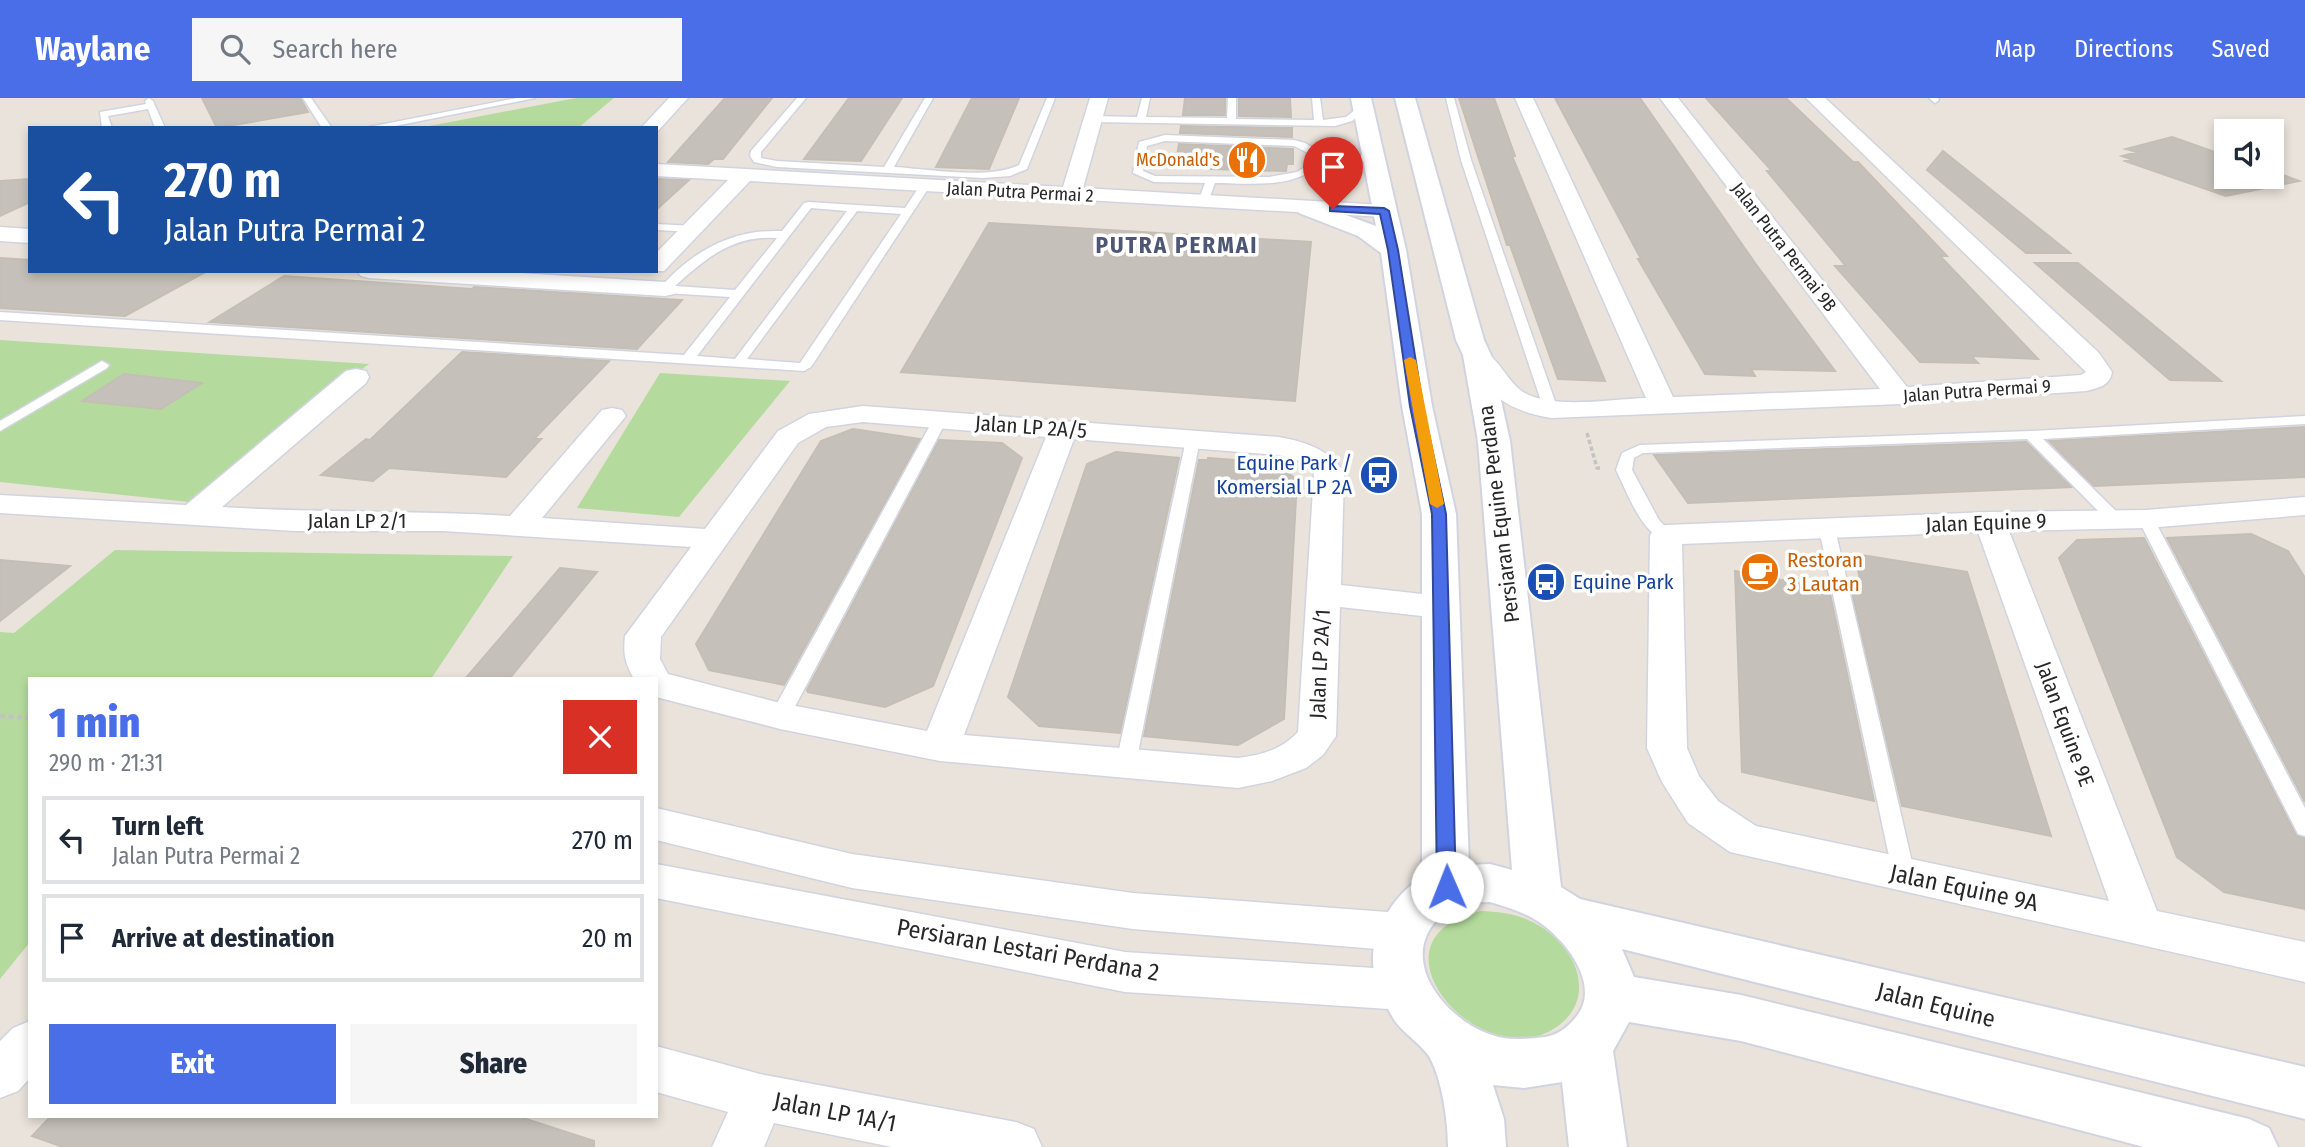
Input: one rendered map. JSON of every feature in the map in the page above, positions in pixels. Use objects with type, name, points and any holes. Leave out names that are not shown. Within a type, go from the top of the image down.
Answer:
[{"type":"street","points":[[652,126],[679,98]]},
{"type":"street","points":[[1071,195],[1099,98]]},
{"type":"street","points":[[1524,98],[1663,405]]},
{"type":"street","name":"Jalan Putra Permai 9B","points":[[1669,98],[1900,396]]},
{"type":"street","name":"Jalan Putra Permai 9","points":[[1474,347],[1503,391],[1526,406],[1550,410],[1900,396],[2086,383],[2098,378],[2099,372],[2080,349],[1815,98]]},
{"type":"street","points":[[1362,103],[1377,168],[1401,214],[1415,223],[1430,280],[1442,305],[1474,347]]},
{"type":"street","points":[[1411,111],[1405,156],[1412,186],[1399,206],[1393,250],[1417,406],[1439,514],[1447,887]]},
{"type":"street","name":"Persiaran Equine Perdana","points":[[1411,111],[1474,347],[1494,441],[1553,907]]},
{"type":"street","points":[[999,190],[1042,184],[1063,177],[1080,163]]},
{"type":"street","points":[[1080,163],[1088,180],[1107,191],[1132,198]]},
{"type":"street","points":[[1307,208],[1340,203],[1365,192],[1377,168]]},
{"type":"street","name":"Jalan Putra Permai 2","points":[[658,170],[1307,208],[1399,206]]},
{"type":"street","points":[[658,264],[745,175]]},
{"type":"street","points":[[1307,208],[1367,230],[1393,250]]},
{"type":"street","points":[[0,234],[28,236]]},
{"type":"street","points":[[0,248],[28,250]]},
{"type":"street","points":[[402,273],[665,289]]},
{"type":"street","points":[[582,273],[622,273]]},
{"type":"street","points":[[195,514],[356,377]]},
{"type":"street","points":[[1494,441],[1512,423],[1550,410]]},
{"type":"street","name":"Jalan LP 2A/5","points":[[714,539],[788,437],[820,421],[839,416],[863,414],[1279,446]]},
{"type":"street","points":[[518,526],[612,416]]},
{"type":"street","points":[[940,747],[1063,429]]},
{"type":"street","name":"Jalan LP 2A/1","points":[[658,682],[674,690],[780,716],[940,747],[1238,773],[1264,770],[1307,750],[1317,736],[1324,594],[1329,472],[1311,455],[1279,446]]},
{"type":"street","name":"Jalan LP 2/1","points":[[0,503],[294,521],[443,521],[714,539]]},
{"type":"street","name":"Jalan Equine 9","points":[[1666,535],[1990,522],[2300,514]]},
{"type":"street","name":"Jalan Equine 9E","points":[[1990,522],[2140,926]]},
{"type":"street","name":"Jalan Equine 9A","points":[[1666,535],[1667,748],[1682,782],[1703,812],[1745,840],[2305,962]]},
{"type":"street","points":[[651,677],[645,670],[640,654],[643,636],[714,539]]},
{"type":"street","points":[[1324,594],[1440,607]]},
{"type":"street","points":[[658,824],[852,871],[1133,911],[1401,932]]},
{"type":"street","name":"Persiaran Lestari Perdana 2","points":[[658,881],[1125,972],[1404,990]]},
{"type":"street","points":[[1490,883],[1553,907],[1606,968],[1610,996],[1604,1024],[1585,1046],[1557,1060],[1523,1065],[1487,1058],[1452,1042],[1424,1019],[1404,990],[1396,959],[1401,932],[1416,909],[1447,887],[1490,883]]},
{"type":"street","name":"Jalan Equine","points":[[1553,907],[2305,1093]]},
{"type":"street","points":[[1610,996],[1741,1018],[2249,1147]]},
{"type":"street","points":[[1452,1042],[1476,1119],[1477,1147]]},
{"type":"street","points":[[0,1075],[28,1045]]},
{"type":"street","points":[[1585,1046],[1598,1147]]},
{"type":"street","name":"Jalan LP 1A/1","points":[[658,1070],[760,1097],[990,1145]]},
{"type":"street","points":[[738,1147],[760,1097]]},
{"type":"lane","points":[[307,98],[326,126]]},
{"type":"lane","points":[[468,98],[477,108]]},
{"type":"lane","points":[[380,126],[531,98]]},
{"type":"lane","points":[[802,98],[756,151],[758,160],[777,164],[983,175],[1019,170],[1026,162],[1051,98]]},
{"type":"lane","points":[[888,169],[929,98]]},
{"type":"lane","points":[[1141,120],[1146,98]]},
{"type":"lane","points":[[1231,122],[1232,98]]},
{"type":"lane","points":[[1316,98],[1319,123]]},
{"type":"lane","points":[[1450,98],[1466,160],[1550,410]]},
{"type":"lane","points":[[1093,119],[1343,122],[1362,103]]},
{"type":"lane","points":[[106,126],[103,114],[150,104],[159,126]]},
{"type":"lane","points":[[1165,138],[1294,143],[1318,155],[1377,168],[1319,165],[1285,178],[1211,180],[1154,179],[1139,173],[1142,144],[1165,138]]},
{"type":"lane","points":[[1203,202],[1211,180]]},
{"type":"lane","points":[[0,316],[804,367],[925,186]]},
{"type":"lane","points":[[687,360],[808,205],[906,211]]},
{"type":"lane","points":[[738,363],[854,208]]},
{"type":"lane","points":[[658,227],[694,229]]},
{"type":"lane","points":[[665,289],[713,247],[723,242],[756,234],[785,235]]},
{"type":"lane","points":[[665,289],[738,295]]},
{"type":"lane","points":[[0,427],[102,365]]},
{"type":"lane","points":[[780,716],[940,420]]},
{"type":"lane","points":[[1666,535],[1652,522],[1624,470],[1627,456],[1640,449],[2031,435],[2305,420]]},
{"type":"lane","points":[[2031,435],[2131,520],[2305,828]]},
{"type":"lane","points":[[1126,764],[1193,440]]},
{"type":"lane","points":[[1827,529],[1904,874]]},
{"type":"path","points":[[1580,408],[1597,468],[1624,470]]},
{"type":"path","points":[[0,716],[28,718]]},
{"type":"green space","points":[[576,98],[614,98],[580,126],[429,126]]},
{"type":"green space","points":[[0,340],[369,364],[189,502],[0,482]]},
{"type":"green space","points":[[660,373],[790,381],[679,517],[577,508]]},
{"type":"green space","points":[[115,550],[513,556],[432,677],[28,677],[28,944],[0,979],[0,632],[14,633]]},
{"type":"green space","points":[[1481,911],[1511,914],[1528,920],[1546,930],[1571,958],[1578,974],[1579,990],[1575,1006],[1564,1021],[1546,1033],[1517,1039],[1488,1032],[1462,1016],[1442,995],[1430,970],[1431,946],[1447,925]]},
{"type":"building","points":[[202,98],[300,98],[308,112],[228,126],[216,126]]},
{"type":"building","points":[[725,98],[772,98],[723,159],[714,159],[708,164],[668,162]]},
{"type":"building","points":[[849,98],[902,98],[861,161],[804,159]]},
{"type":"building","points":[[972,98],[1019,98],[989,169],[936,167]]},
{"type":"building","points":[[1185,98],[1225,98],[1225,115],[1183,115]]},
{"type":"building","points":[[1239,98],[1290,98],[1291,117],[1239,116]]},
{"type":"building","points":[[1459,98],[1494,98],[1515,156],[1512,156],[1605,381],[1558,379],[1510,245],[1507,245]]},
{"type":"building","points":[[1555,98],[1640,98],[1755,263],[1835,371],[1751,369],[1755,376],[1705,374],[1638,259],[1641,259]]},
{"type":"building","points":[[1706,98],[1786,98],[1853,162],[1858,162],[1947,256],[1940,256],[2038,359],[1971,356],[1978,363],[1920,362],[1835,266],[1846,266],[1767,171],[1772,171]]},
{"type":"building","points":[[1181,126],[1292,128],[1292,137],[1180,133]]},
{"type":"building","points":[[2172,137],[2214,152],[2214,189],[2260,189],[2226,196],[2125,161],[2131,159],[2122,156],[2137,152],[2126,149]]},
{"type":"building","points":[[1179,144],[1293,149],[1293,164],[1287,164],[1286,171],[1211,169],[1212,162],[1176,161]]},
{"type":"building","points":[[1943,151],[2070,253],[2026,253],[1927,170]]},
{"type":"building","points":[[2284,175],[2299,181],[2284,184]]},
{"type":"building","points":[[28,179],[28,203],[0,216],[0,181]]},
{"type":"building","points":[[658,179],[689,180],[658,208]]},
{"type":"building","points":[[989,223],[1311,242],[1295,401],[901,372]]},
{"type":"building","points":[[0,258],[28,260],[28,273],[203,273],[125,316],[0,308]]},
{"type":"building","points":[[2035,263],[2078,263],[2221,381],[2170,380]]},
{"type":"building","points":[[284,276],[682,300],[637,349],[210,322]]},
{"type":"building","points":[[462,352],[609,361],[534,439],[541,439],[506,477],[389,468],[373,481],[321,475],[366,439],[370,440]]},
{"type":"building","points":[[124,374],[202,383],[161,409],[82,401]]},
{"type":"building","points":[[2305,427],[2305,477],[2094,486],[2049,441]]},
{"type":"building","points":[[853,429],[920,439],[784,685],[709,670],[696,644],[821,441]]},
{"type":"building","points":[[939,440],[1002,443],[1022,458],[933,686],[885,707],[808,692],[807,690]]},
{"type":"building","points":[[2026,442],[2071,487],[1688,503],[1654,455]]},
{"type":"building","points":[[1116,452],[1179,458],[1120,733],[1039,726],[1008,697],[1087,464]]},
{"type":"building","points":[[1208,458],[1276,463],[1297,480],[1284,719],[1238,745],[1144,736],[1199,460]]},
{"type":"building","points":[[2251,534],[2288,551],[2305,578],[2305,802],[2167,538]]},
{"type":"building","points":[[2144,538],[2296,835],[2305,838],[2305,909],[2224,892],[2177,857],[2059,558],[2077,540]]},
{"type":"building","points":[[1855,554],[1967,572],[2051,836],[1902,806],[1852,593],[1863,595]]},
{"type":"building","points":[[0,560],[70,566],[0,621]]},
{"type":"building","points":[[560,568],[597,572],[511,677],[467,677]]},
{"type":"building","points":[[1735,571],[1829,589],[1874,801],[1742,772]]},
{"type":"building","points":[[49,1118],[523,1118],[594,1141],[594,1147],[63,1147],[32,1136]]},
{"type":"slow traffic","points":[[1410,360],[1437,504]]},
{"type":"place","name":"McDonald's","points":[[1247,160]]},
{"type":"place","name":"Equine Park / Komersial LP 2A","points":[[1379,475]]},
{"type":"place","name":"Restoran 3 Lautan","points":[[1760,572]]},
{"type":"place","name":"Equine Park","points":[[1546,582]]},
{"type":"district","name":"PUTRA PERMAI","points":[[1177,245]]},
{"type":"route","points":[[1333,209],[1384,211],[1393,250],[1417,406],[1439,514],[1447,887]]}]
